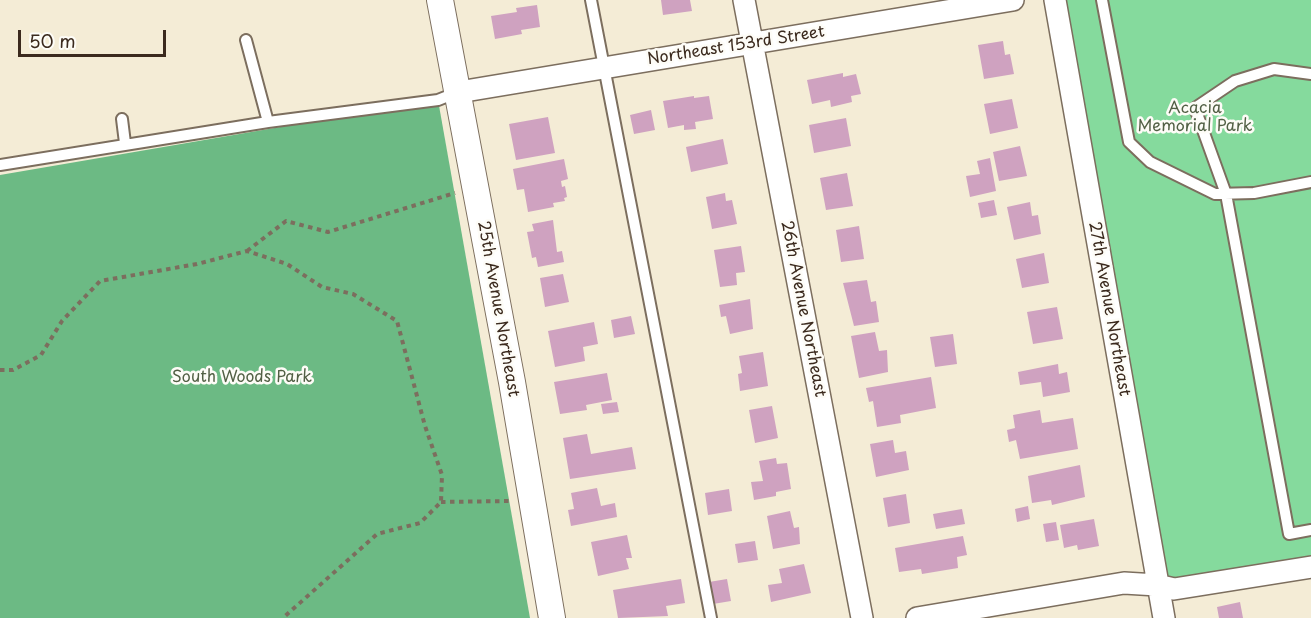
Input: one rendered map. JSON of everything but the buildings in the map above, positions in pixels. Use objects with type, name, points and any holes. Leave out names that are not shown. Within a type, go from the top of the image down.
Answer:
[{"type":"street","name":"25th Avenue Northeast","points":[[440,0],[459,92],[552,618]]},
{"type":"street","name":"26th Avenue Northeast","points":[[744,0],[862,618]]},
{"type":"street","name":"Northeast 153rd Street","points":[[459,92],[1013,0]]},
{"type":"street","name":"27th Avenue Northeast","points":[[1055,0],[1164,618]]},
{"type":"street","points":[[917,618],[1124,583],[1157,585],[1174,589],[1311,567]]},
{"type":"lane","points":[[591,0],[711,618]]},
{"type":"lane","points":[[1102,0],[1129,142],[1149,162],[1215,194],[1254,193],[1311,183]]},
{"type":"lane","points":[[246,40],[268,122]]},
{"type":"lane","points":[[1311,74],[1274,69],[1236,81],[1196,108],[1226,194],[1289,534],[1311,530]]},
{"type":"lane","points":[[0,165],[125,143],[438,100],[459,92]]},
{"type":"lane","points":[[122,119],[125,143]]},
{"type":"path","points":[[0,370],[13,370],[41,355],[62,321],[100,281],[197,264],[247,251],[286,221],[328,232],[455,193]]},
{"type":"path","points":[[247,251],[287,264],[322,287],[353,294],[397,321],[425,426],[442,475],[441,502],[420,523],[377,534],[283,618]]},
{"type":"path","points":[[441,502],[512,501]]},
{"type":"green space","name":"Acacia Memorial Park","points":[[1055,0],[1311,0],[1311,569],[1160,595]]},
{"type":"green space","name":"South Woods Park","points":[[438,100],[530,618],[0,618],[0,175]]}]
